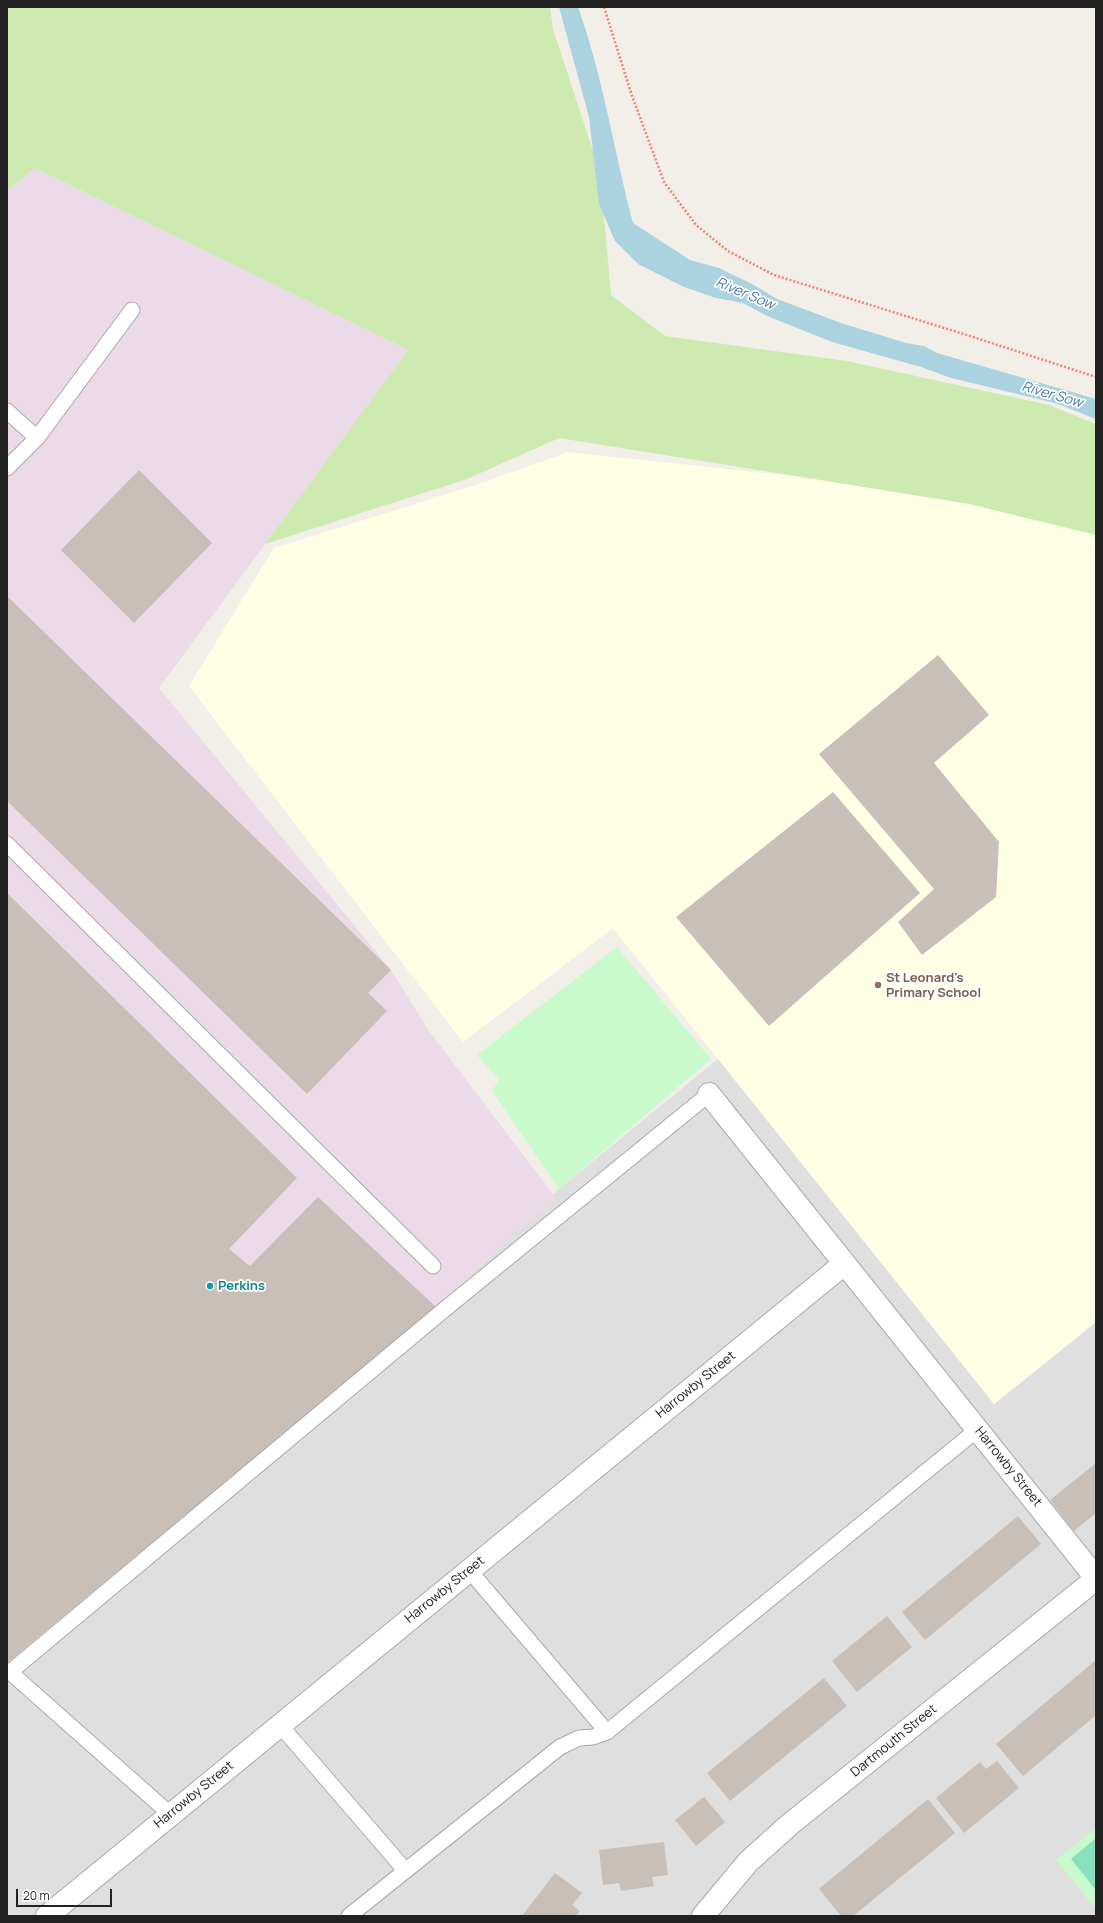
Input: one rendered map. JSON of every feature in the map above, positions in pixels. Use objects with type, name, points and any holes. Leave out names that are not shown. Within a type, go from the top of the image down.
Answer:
[{"type":"street","name":"Harrowby Street","points":[[709,1094],[1096,1578]]},
{"type":"street","name":"Harrowby Street","points":[[47,1916],[844,1264]]},
{"type":"street","name":"Dartmouth Street","points":[[703,1916],[748,1862],[789,1825],[1096,1578]]},
{"type":"lane","points":[[7,468],[37,438],[132,310]]},
{"type":"lane","points":[[7,411],[37,438]]},
{"type":"lane","points":[[7,844],[433,1266]]},
{"type":"lane","points":[[170,1814],[10,1672],[445,1309],[709,1094]]},
{"type":"lane","points":[[349,1916],[560,1748],[579,1738],[593,1737],[607,1732],[978,1430]]},
{"type":"lane","points":[[469,1570],[607,1732]]},
{"type":"lane","points":[[280,1725],[405,1870]]},
{"type":"path","points":[[604,7],[632,96],[664,182],[696,225],[728,251],[774,275],[1096,377]]},
{"type":"shaded area","points":[[35,168],[408,350],[159,688],[391,970],[429,1031],[556,1198],[436,1307],[7,1663],[7,191]]},
{"type":"shaded area","name":"St Leonard's Primary School","points":[[568,452],[960,494],[1096,528],[1096,1322],[994,1404],[613,928],[463,1042],[189,686],[274,548],[476,485]]},
{"type":"shaded area","points":[[719,1058],[994,1404],[1096,1322],[1096,1916],[7,1916],[7,1663],[436,1307],[559,1189]]},
{"type":"green space","points":[[7,7],[550,7],[553,29],[600,172],[611,295],[665,336],[847,361],[1049,405],[1096,424],[1096,535],[969,504],[559,438],[467,479],[265,544],[408,350],[35,168],[7,191]]},
{"type":"green space","points":[[617,947],[711,1059],[559,1189],[492,1091],[499,1080],[477,1055]]},
{"type":"green space","points":[[1096,1828],[1096,1909],[1056,1860]]},
{"type":"green space","points":[[1096,1838],[1096,1890],[1071,1859]]},
{"type":"water","name":"River Sow","points":[[559,7],[578,7],[587,33],[633,223],[690,260],[719,268],[752,284],[777,299],[841,323],[906,343],[924,346],[937,353],[1096,399],[1096,419],[1055,403],[951,378],[921,367],[832,342],[767,316],[743,303],[716,298],[684,287],[638,264],[615,241],[599,204],[589,117]]},
{"type":"building","points":[[139,470],[212,543],[134,623],[61,550]]},
{"type":"building","points":[[7,596],[391,970],[368,993],[387,1011],[307,1094],[7,801]]},
{"type":"building","points":[[938,655],[989,715],[934,763],[999,842],[996,897],[922,955],[898,922],[934,889],[819,754]]},
{"type":"building","points":[[833,792],[920,893],[769,1026],[676,917]]},
{"type":"building","name":"Perkins","points":[[7,893],[297,1178],[229,1249],[250,1266],[318,1197],[436,1307],[7,1663]]},
{"type":"building","points":[[1096,1463],[1096,1513],[1074,1531],[1050,1500]]},
{"type":"building","points":[[1018,1516],[1041,1544],[925,1640],[902,1612]]},
{"type":"building","points":[[887,1616],[912,1647],[857,1692],[832,1661]]},
{"type":"building","points":[[1096,1660],[1096,1715],[1023,1776],[996,1744]]},
{"type":"building","points":[[824,1678],[847,1706],[730,1801],[707,1773]]},
{"type":"building","points":[[997,1761],[1019,1788],[964,1833],[936,1798],[980,1762],[986,1769]]},
{"type":"building","points":[[704,1797],[725,1822],[696,1846],[675,1820]]},
{"type":"building","points":[[928,1799],[955,1833],[853,1916],[841,1916],[819,1889]]},
{"type":"building","points":[[664,1842],[668,1875],[652,1877],[654,1886],[621,1891],[619,1883],[603,1885],[599,1850]]},
{"type":"building","points":[[555,1873],[582,1893],[572,1905],[580,1911],[576,1916],[522,1916]]},
{"type":"place","name":"St Leonard's Primary School","points":[[878,985]]},
{"type":"place","name":"Perkins","points":[[210,1286]]}]
